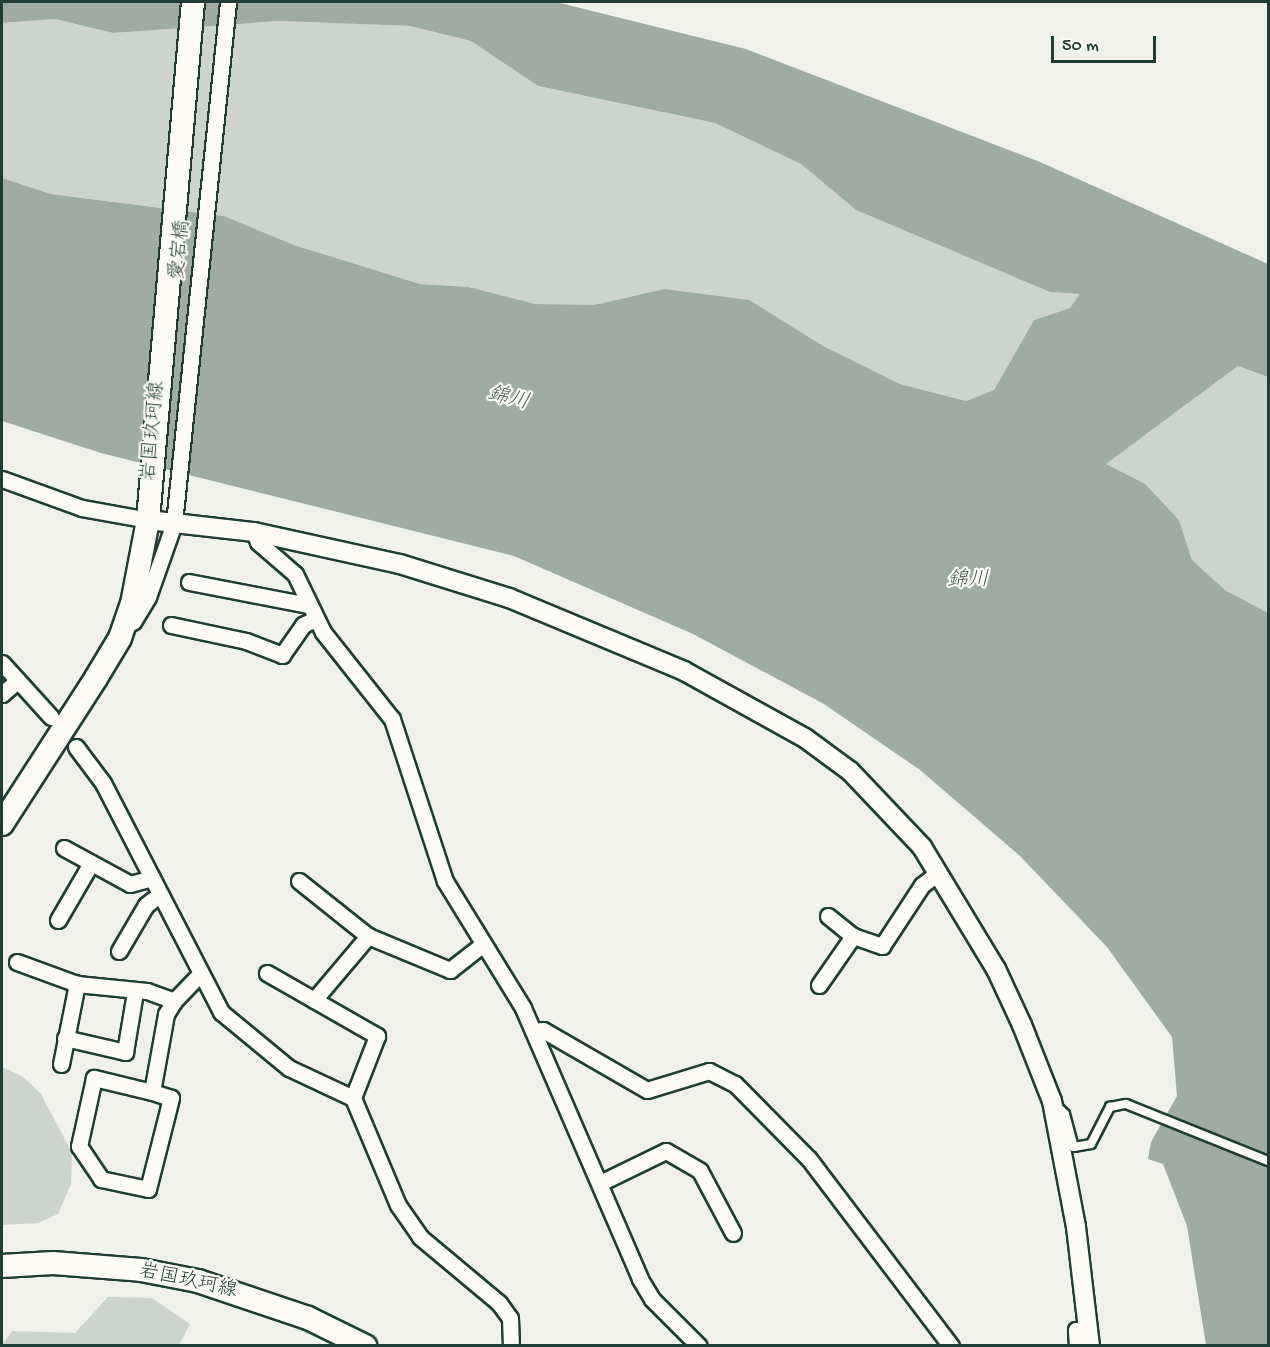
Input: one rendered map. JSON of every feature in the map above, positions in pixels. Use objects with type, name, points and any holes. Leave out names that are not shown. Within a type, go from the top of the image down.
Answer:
[{"type":"main road","name":"岩国玖珂線","points":[[2,824],[120,638],[132,604],[148,513],[193,2]]},
{"type":"main road","name":"岩国玖珂線","points":[[2,1266],[86,1266],[198,1281],[309,1318],[365,1346]]},
{"type":"street","name":"愛宕橋","points":[[120,638],[148,597],[174,523],[228,2]]},
{"type":"street","points":[[2,479],[82,508],[148,513],[174,523],[254,532],[400,564],[508,598],[684,671],[805,738],[850,771],[902,823],[938,873],[996,969],[1052,1101],[1076,1227],[1089,1337]]},
{"type":"street","points":[[254,532],[258,542],[295,574],[312,612],[392,719],[445,881],[533,1031],[652,1299],[699,1346]]},
{"type":"street","points":[[189,582],[312,612]]},
{"type":"street","points":[[171,626],[246,641],[282,655],[312,612]]},
{"type":"street","points":[[2,663],[51,717]]},
{"type":"street","points":[[2,694],[17,681]]},
{"type":"street","points":[[76,747],[103,783],[221,1012],[261,1049],[353,1098],[398,1205],[420,1237],[499,1303],[510,1318],[511,1346]]},
{"type":"street","points":[[64,848],[130,884],[152,878]]},
{"type":"street","points":[[58,920],[91,863]]},
{"type":"street","points":[[828,916],[853,936],[882,946],[922,885],[938,873]]},
{"type":"street","points":[[299,881],[368,936],[450,970],[483,944]]},
{"type":"street","points":[[119,951],[146,905],[159,895]]},
{"type":"street","points":[[314,1000],[368,936]]},
{"type":"street","points":[[819,986],[853,936]]},
{"type":"street","points":[[17,962],[77,984],[156,993],[174,1001]]},
{"type":"street","points":[[267,973],[377,1036],[353,1098]]},
{"type":"street","points":[[152,1092],[166,1014],[174,1001],[200,974]]},
{"type":"street","points":[[61,1064],[77,984]]},
{"type":"street","points":[[65,1038],[125,1052],[135,992]]},
{"type":"street","points":[[533,1031],[543,1030],[647,1090],[709,1071],[735,1084],[809,1159],[951,1346]]},
{"type":"street","points":[[94,1078],[152,1092],[171,1098],[148,1189],[101,1179],[79,1146],[94,1078]]},
{"type":"street","points":[[600,1183],[666,1151],[700,1171],[733,1233]]},
{"type":"street","points":[[1077,1346],[1076,1330],[1089,1337]]},
{"type":"lane","points":[[1052,1101],[1065,1114],[1074,1146],[1091,1144],[1110,1107],[1126,1104],[1269,1161]]},
{"type":"shaded area","points":[[55,19],[113,33],[280,21],[410,26],[471,41],[538,86],[715,123],[801,164],[856,210],[1050,292],[1081,294],[1070,308],[1034,320],[994,390],[966,401],[900,384],[823,346],[664,289],[594,305],[536,304],[469,287],[420,284],[294,245],[224,216],[51,194],[2,178],[2,23]]},
{"type":"shaded area","points":[[1238,366],[1268,377],[1268,613],[1225,590],[1192,560],[1179,520],[1106,464]]},
{"type":"shaded area","points":[[2,1067],[22,1076],[41,1094],[72,1153],[71,1184],[58,1214],[38,1223],[2,1225]]},
{"type":"shaded area","points":[[108,1297],[152,1298],[190,1324],[179,1345],[2,1345],[12,1331],[75,1333]]},
{"type":"water","name":"錦川","points":[[2,2],[556,2],[746,49],[1040,162],[1268,264],[1268,377],[1238,366],[1106,464],[1145,484],[1179,520],[1192,560],[1225,590],[1268,613],[1268,1345],[1206,1345],[1187,1226],[1163,1164],[1148,1159],[1151,1142],[1177,1096],[1172,1037],[1107,947],[1020,856],[920,770],[824,704],[693,634],[514,556],[101,453],[2,421],[2,178],[51,194],[224,216],[294,245],[420,284],[469,287],[536,304],[594,305],[664,289],[749,300],[823,346],[900,384],[966,401],[994,390],[1034,320],[1070,308],[1080,294],[1050,292],[856,210],[801,164],[715,123],[538,86],[471,41],[410,26],[280,21],[113,33],[55,19],[2,23]]}]
